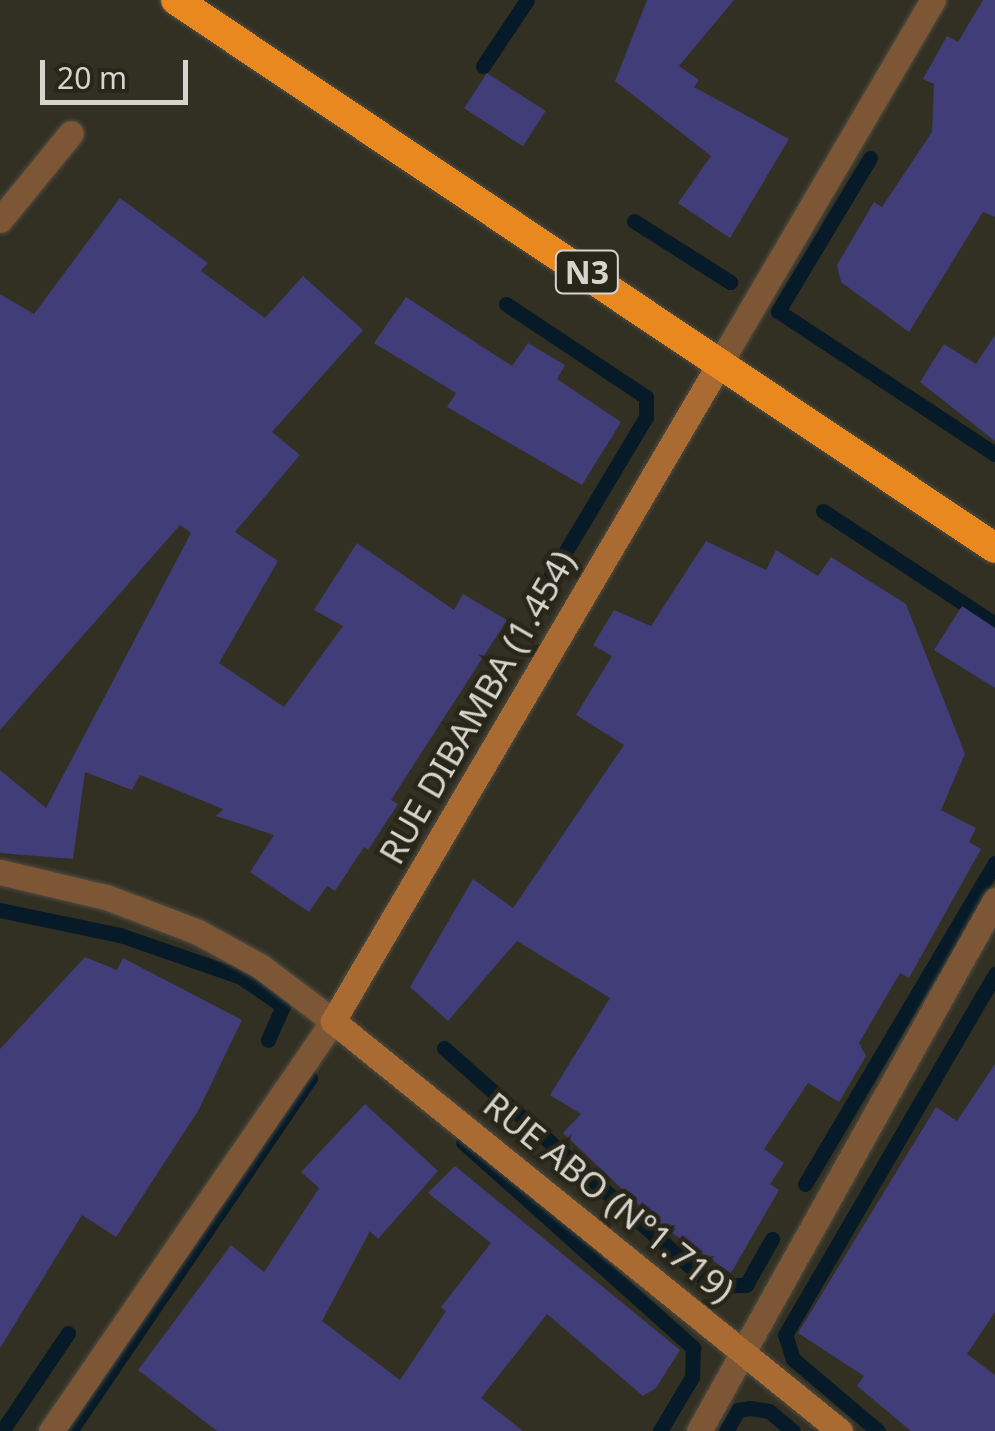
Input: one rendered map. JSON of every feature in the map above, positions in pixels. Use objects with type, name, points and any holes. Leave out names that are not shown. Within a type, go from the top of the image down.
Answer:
[{"type":"highway","name":"N3","points":[[176,0],[995,548]]},
{"type":"street","name":"RUE DIBAMBA (1.454)","points":[[51,1431],[333,1020],[933,0]]},
{"type":"street","points":[[0,220],[71,133]]},
{"type":"street","points":[[0,872],[106,897],[198,932],[260,966],[333,1020]]},
{"type":"street","points":[[699,1431],[995,900]]},
{"type":"street","name":"RUE ABO (N°1.719)","points":[[333,1020],[840,1431]]},
{"type":"building","points":[[647,0],[734,0],[679,66],[699,80],[694,87],[789,139],[730,238],[678,203],[711,156],[615,81]]},
{"type":"building","points":[[983,0],[995,0],[995,217],[983,212],[909,332],[841,282],[837,265],[874,202],[882,207],[932,132],[934,84],[923,79],[947,36],[958,42]]},
{"type":"building","points":[[487,73],[546,111],[523,146],[464,108]]},
{"type":"building","points":[[120,198],[208,263],[201,271],[265,318],[303,276],[363,330],[272,432],[300,455],[235,532],[278,561],[219,663],[284,707],[343,626],[314,610],[357,543],[454,610],[463,594],[507,620],[391,800],[398,804],[368,850],[364,847],[335,891],[327,886],[309,912],[250,872],[274,835],[216,816],[223,809],[140,775],[132,790],[85,772],[73,859],[0,853],[0,770],[46,808],[191,533],[180,525],[0,730],[0,294],[34,314]]},
{"type":"building","points":[[406,297],[512,366],[528,343],[565,365],[557,379],[621,422],[582,485],[447,407],[456,393],[374,343]]},
{"type":"building","points":[[995,335],[995,441],[920,382],[944,344],[976,364]]},
{"type":"building","points":[[706,541],[766,570],[776,550],[818,576],[831,557],[906,604],[965,754],[941,810],[976,828],[969,842],[981,849],[909,978],[900,973],[859,1043],[866,1056],[839,1102],[808,1083],[764,1149],[784,1163],[770,1184],[779,1190],[731,1273],[659,1224],[563,1133],[581,1114],[550,1095],[610,998],[517,941],[448,1021],[410,987],[473,879],[513,908],[624,745],[576,715],[612,656],[593,645],[614,610],[651,626]]},
{"type":"building","points":[[962,606],[995,628],[995,688],[934,650]]},
{"type":"building","points":[[85,957],[117,970],[123,958],[242,1020],[198,1111],[116,1237],[82,1215],[0,1348],[0,1049]]},
{"type":"building","points":[[995,1064],[995,1312],[967,1354],[995,1375],[995,1431],[911,1431],[857,1386],[864,1376],[798,1333],[936,1107],[957,1121]]},
{"type":"building","points":[[365,1104],[438,1171],[378,1239],[370,1231],[322,1321],[400,1380],[446,1311],[441,1307],[491,1243],[428,1193],[455,1166],[680,1350],[656,1388],[643,1396],[547,1314],[481,1398],[523,1431],[217,1431],[138,1370],[231,1245],[264,1272],[319,1188],[301,1172]]},
{"type":"waterway","points":[[483,66],[527,0]]},
{"type":"waterway","points":[[870,158],[778,311],[995,454]]},
{"type":"waterway","points":[[634,221],[730,282]]},
{"type":"waterway","points":[[506,304],[646,397],[646,417],[537,599]]},
{"type":"waterway","points":[[823,511],[995,624]]},
{"type":"waterway","points":[[805,1184],[995,863]]},
{"type":"waterway","points":[[0,910],[120,935],[241,977],[283,1006],[268,1040]]},
{"type":"waterway","points":[[878,1431],[793,1359],[785,1335],[995,974]]},
{"type":"waterway","points":[[444,1048],[712,1286],[746,1285],[772,1239]]},
{"type":"waterway","points":[[70,1431],[310,1078]]},
{"type":"waterway","points":[[463,1142],[693,1348],[692,1377],[660,1431]]},
{"type":"waterway","points":[[2,1431],[68,1333]]},
{"type":"waterway","points":[[726,1431],[738,1410],[750,1408],[769,1411],[793,1431]]}]
